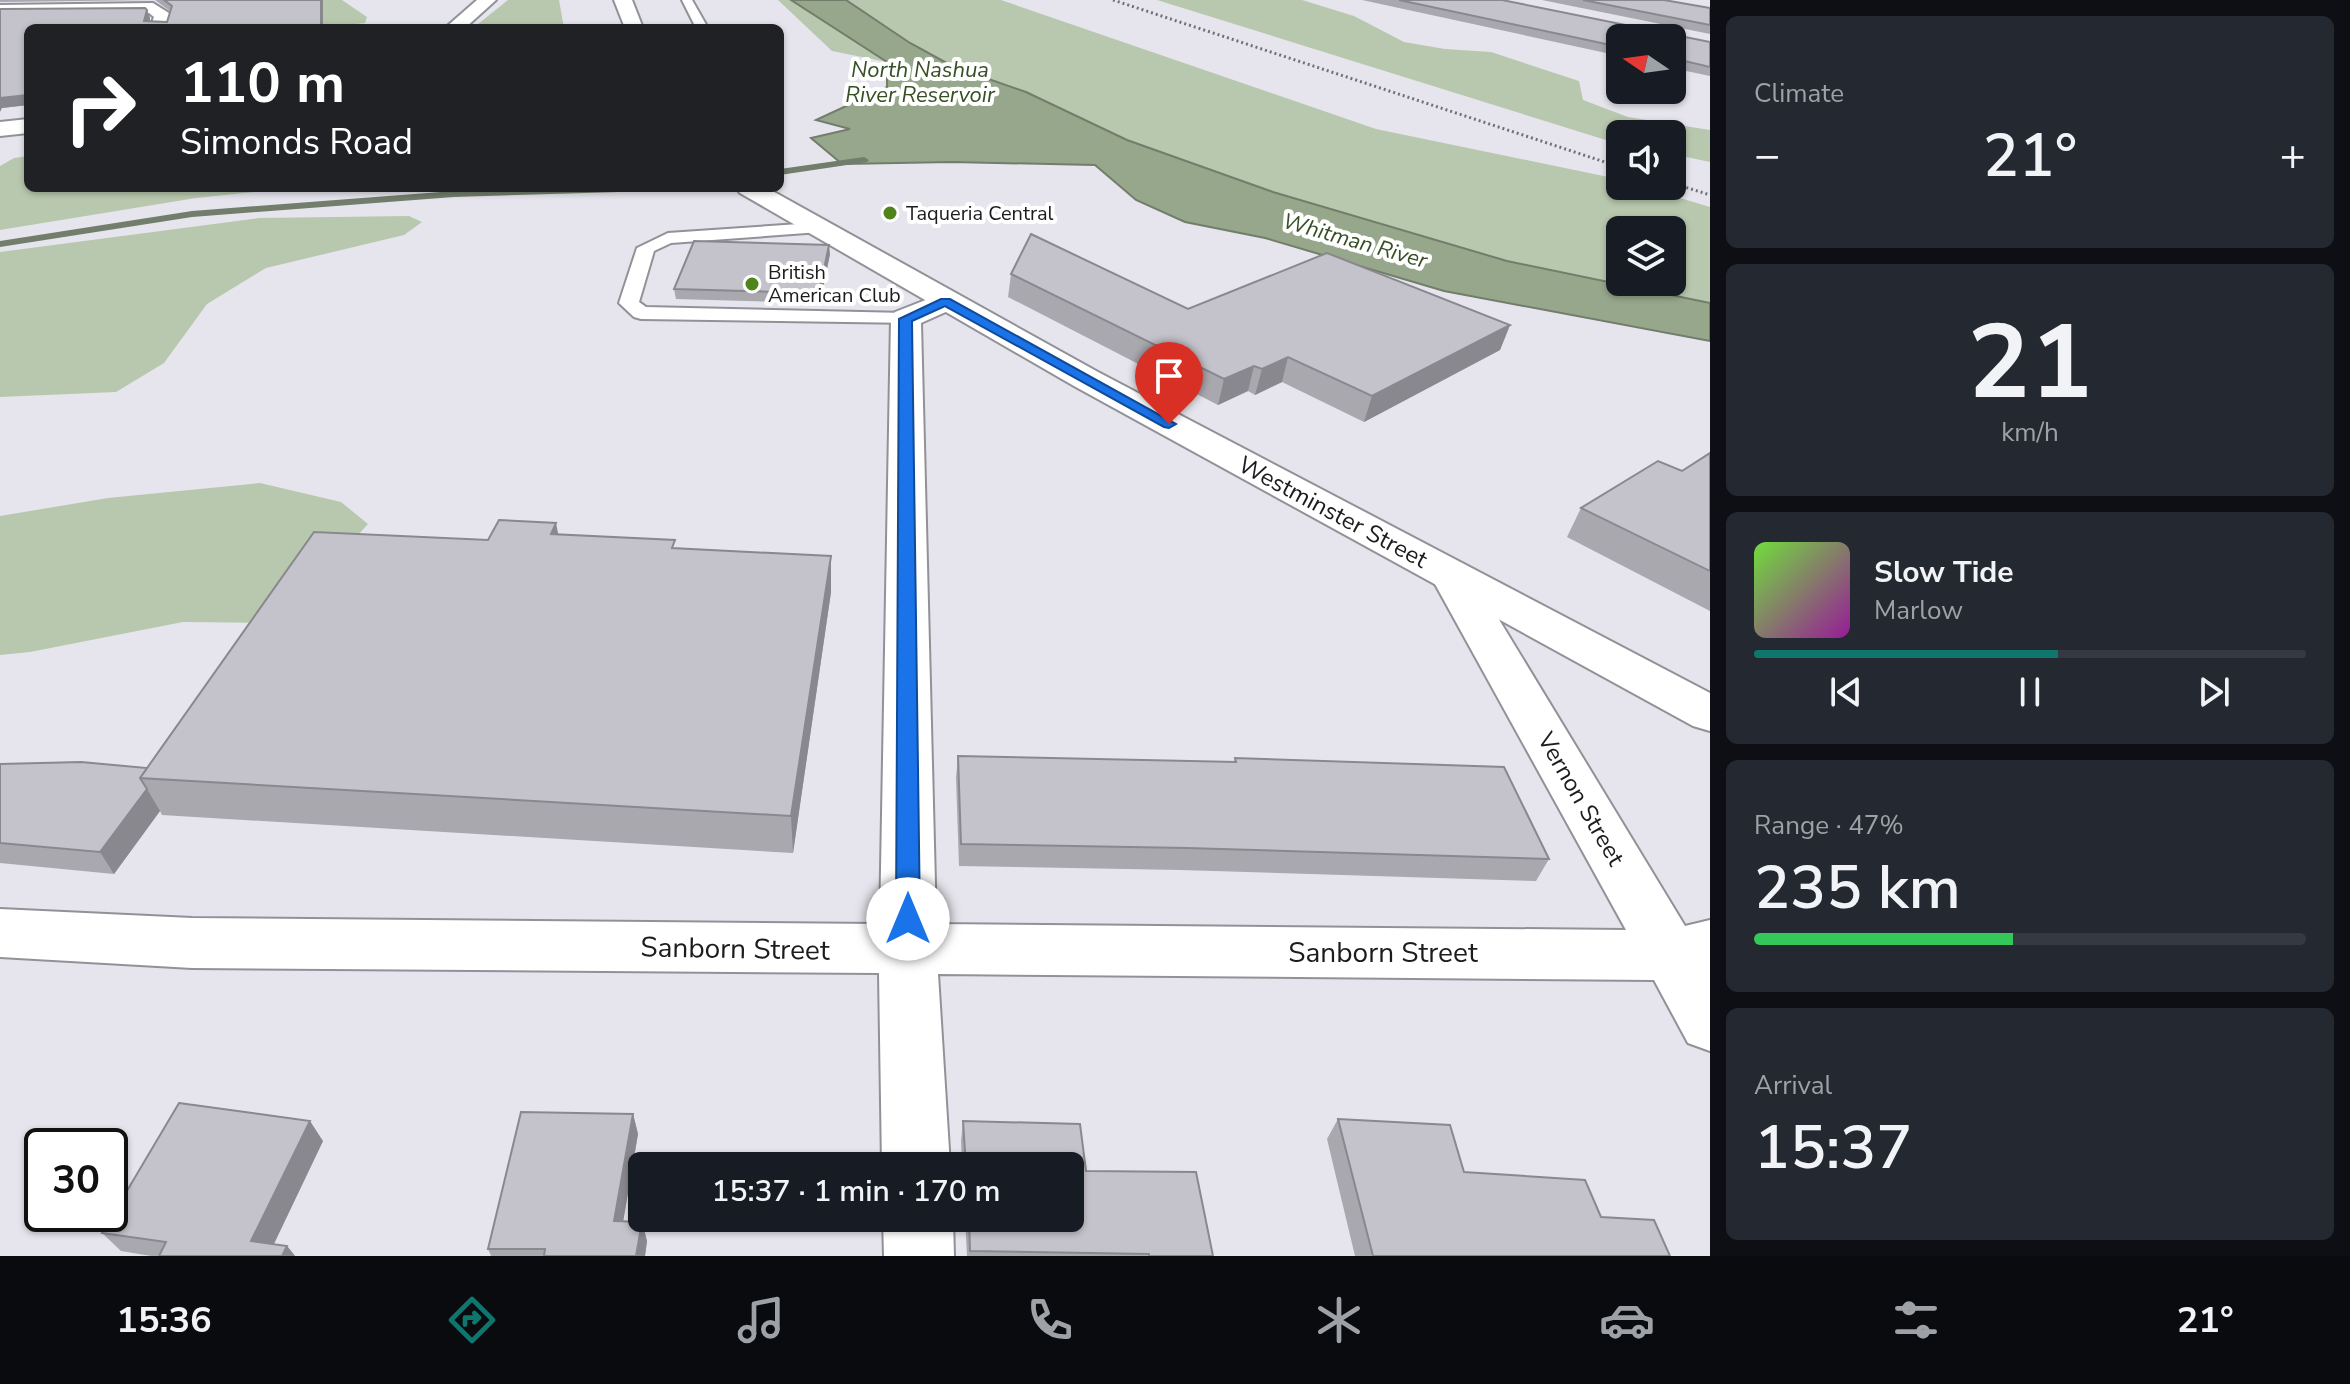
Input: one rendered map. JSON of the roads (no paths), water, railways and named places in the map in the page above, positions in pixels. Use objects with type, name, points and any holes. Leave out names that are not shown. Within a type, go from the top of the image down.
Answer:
[{"type":"main road","points":[[459,24],[487,0]]},
{"type":"main road","points":[[623,0],[632,24]]},
{"type":"main road","points":[[0,10],[147,7],[162,12],[160,24]]},
{"type":"main road","points":[[0,129],[24,126]]},
{"type":"main road","name":"Westminster Street","points":[[757,194],[946,301],[1710,714]]},
{"type":"main road","points":[[915,1152],[908,950],[906,319],[946,301]]},
{"type":"main road","name":"Vernon Street","points":[[1451,575],[1691,950],[1710,1023]]},
{"type":"main road","name":"Sanborn Street","points":[[0,933],[192,943],[908,950],[1691,950]]},
{"type":"main road","points":[[918,1232],[919,1256]]},
{"type":"lane","points":[[687,0],[700,24]]},
{"type":"lane","points":[[814,228],[668,238],[646,248],[629,303],[641,313],[906,319]]},
{"type":"water","points":[[791,0],[846,0],[910,43],[954,67],[1026,92],[1127,140],[1273,192],[1507,261],[1606,281],[1606,296],[1676,296],[1710,303],[1710,341],[1444,291],[1265,238],[1185,222],[1136,200],[1095,165],[952,162],[842,164],[811,138],[850,129],[816,120],[887,87],[887,62]]},
{"type":"waterway","points":[[784,171],[864,160]]},
{"type":"waterway","points":[[0,244],[192,214],[454,194],[520,192]]},
{"type":"railway","points":[[1113,0],[1606,162]]},
{"type":"railway","points":[[1686,187],[1710,195]]},
{"type":"place","name":"Taqueria Central","points":[[890,213]]},
{"type":"place","name":"British American Club","points":[[752,284]]},
{"type":"water label","name":"North Nashua River Reservoir","points":[[920,82]]},
{"type":"water label","name":"Whitman River","points":[[1355,241]]}]
